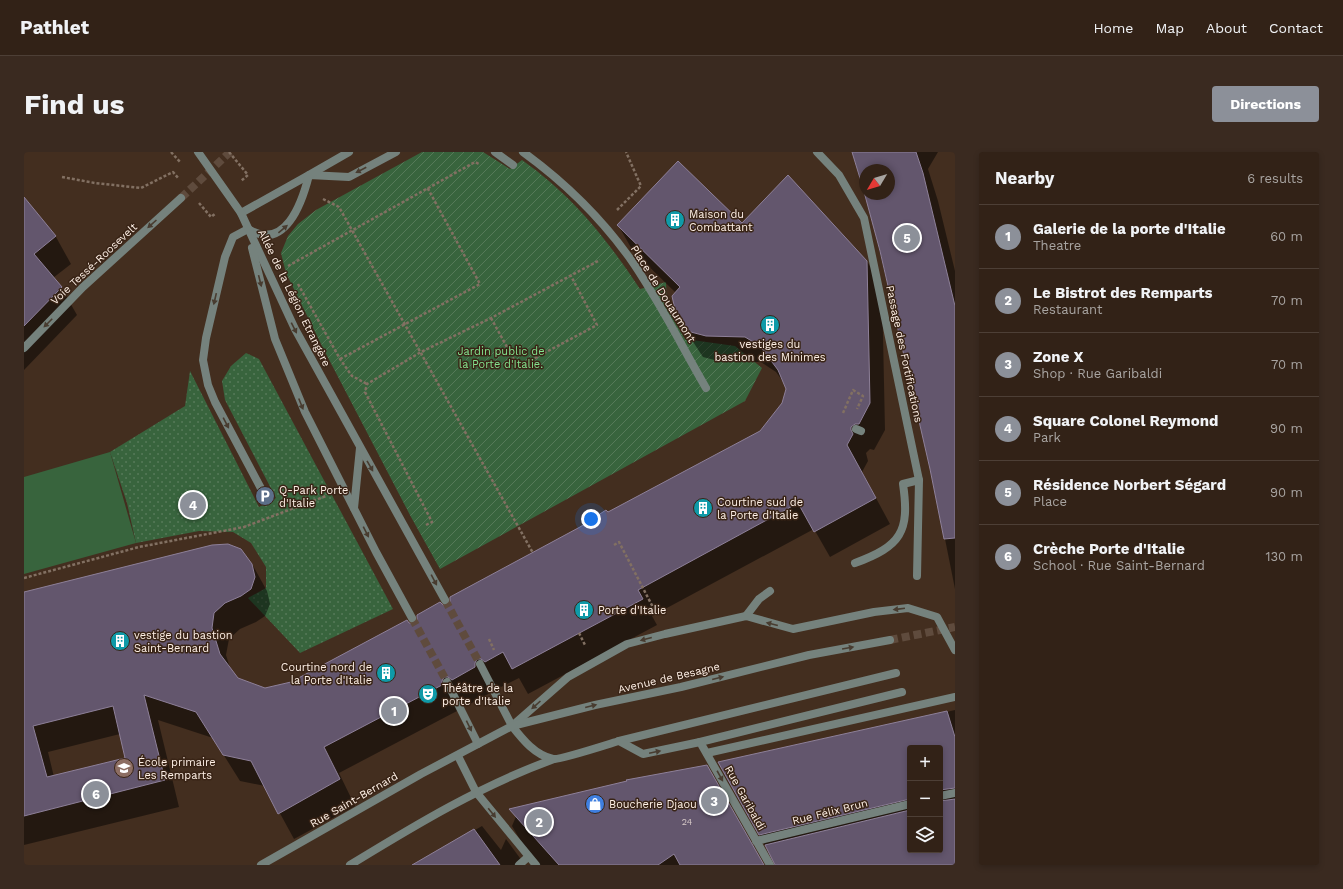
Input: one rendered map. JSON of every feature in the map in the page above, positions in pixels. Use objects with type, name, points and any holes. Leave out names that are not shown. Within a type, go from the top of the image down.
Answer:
[{"type":"street","points":[[198,152],[241,213],[248,229],[255,234],[268,237],[280,232],[289,223],[305,190],[309,175]]},
{"type":"street","points":[[241,213],[349,152]]},
{"type":"street","points":[[309,175],[349,177],[396,152]]},
{"type":"street","points":[[495,152],[513,164]]},
{"type":"street","name":"Place de Douaumont","points":[[523,152],[566,186],[628,256],[645,282],[706,388]]},
{"type":"street","name":"Passage des Fortifications","points":[[817,152],[839,175],[864,218],[919,480],[917,576]]},
{"type":"street","name":"Voie Tessé-Roosevelt","points":[[24,348],[84,287],[181,198]]},
{"type":"street","points":[[248,229],[233,237],[225,257],[206,338],[203,360],[208,385],[215,402],[265,496]]},
{"type":"street","name":"Allée de la Légion Etrangère","points":[[248,229],[295,329],[445,600]]},
{"type":"street","name":"Allée de la Légion Etrangère","points":[[248,229],[274,339],[305,412],[412,618]]},
{"type":"street","points":[[354,508],[360,448]]},
{"type":"street","points":[[855,563],[872,557],[898,538],[905,524],[906,505],[903,484],[919,480]]},
{"type":"street","points":[[746,616],[759,598],[770,591]]},
{"type":"street","points":[[512,726],[568,676],[627,644],[746,616],[793,629],[874,612],[908,608],[937,617],[955,650]]},
{"type":"street","name":"Avenue de Besagne","points":[[458,756],[512,726],[595,705],[681,687],[810,655],[890,640]]},
{"type":"street","points":[[480,664],[512,726],[524,741],[536,752],[554,759]]},
{"type":"street","points":[[350,865],[438,812],[476,792],[514,774],[554,759],[620,741],[896,673]]},
{"type":"street","points":[[447,682],[478,744]]},
{"type":"street","points":[[620,741],[643,754],[700,742],[902,692]]},
{"type":"street","points":[[707,753],[955,697]]},
{"type":"street","name":"Rue Garibaldi","points":[[700,742],[770,865]]},
{"type":"street","points":[[458,756],[476,792],[536,865]]},
{"type":"street","name":"Rue Saint-Bernard","points":[[261,865],[421,774],[458,756]]},
{"type":"street","points":[[943,795],[955,793]]},
{"type":"street","name":"Rue Félix Brun","points":[[756,841],[907,805]]},
{"type":"street","points":[[519,865],[528,857]]},
{"type":"path","points":[[229,152],[248,175]]},
{"type":"path","points":[[602,225],[641,186],[626,152]]},
{"type":"path","points":[[292,273],[288,266],[427,187],[475,162],[481,165]]},
{"type":"path","points":[[62,177],[95,183],[141,188],[164,178]]},
{"type":"path","points":[[340,359],[480,284],[427,187]]},
{"type":"path","points":[[305,190],[339,206],[533,552]]},
{"type":"path","points":[[409,534],[432,522],[365,392],[367,384],[421,352],[490,318],[600,260]]},
{"type":"path","points":[[490,318],[518,367],[525,364],[597,325],[571,276]]},
{"type":"path","points":[[295,279],[340,359],[352,376],[367,384]]},
{"type":"path","points":[[24,578],[138,547],[244,527],[328,496]]},
{"type":"path","points":[[614,545],[618,542],[640,581],[665,634]]},
{"type":"green space","name":"Jardin public de la Porte d'Italie.","points":[[422,152],[483,152],[510,169],[522,160],[558,189],[588,219],[615,253],[640,289],[666,282],[667,309],[685,339],[735,346],[762,368],[745,401],[440,569],[411,517],[323,348],[286,273],[281,253],[288,236],[298,224],[316,210]]},
{"type":"green space","points":[[246,353],[259,359],[393,609],[300,653],[248,598],[266,588],[266,567],[251,543],[233,532],[199,531],[136,543],[127,503],[110,452],[185,406],[190,371],[259,507],[276,498],[225,400],[222,381],[231,366]]},
{"type":"green space","points":[[110,452],[136,543],[24,574],[24,477]]},
{"type":"building","points":[[852,152],[916,152],[923,173],[955,306],[955,538],[944,539],[930,469],[880,251],[866,200],[895,200],[895,164],[859,164],[859,175]]},
{"type":"building","points":[[678,161],[742,223],[788,175],[867,261],[870,403],[859,424],[855,424],[851,427],[853,434],[847,445],[876,498],[814,532],[798,503],[638,590],[643,599],[512,669],[503,652],[485,662],[481,659],[477,659],[475,667],[452,680],[448,677],[444,677],[442,685],[324,747],[340,779],[278,814],[251,761],[223,755],[196,712],[144,695],[165,780],[24,816],[24,592],[212,545],[228,544],[241,549],[252,564],[255,577],[251,589],[241,596],[225,603],[214,613],[212,628],[220,654],[238,678],[265,688],[291,682],[407,620],[409,623],[414,623],[417,621],[417,615],[440,602],[443,605],[447,605],[450,602],[450,597],[580,527],[606,510],[608,512],[760,431],[782,403],[786,389],[778,370],[760,346],[745,337],[706,336],[687,331],[677,319],[672,296],[680,287],[617,225]],"holes":[[[113,706],[125,758],[47,777],[33,726]]]},
{"type":"building","points":[[24,197],[56,236],[34,254],[62,287],[24,326]]},
{"type":"building","points":[[947,711],[955,737],[955,788],[943,790],[943,745],[907,745],[907,800],[759,835],[718,762]]},
{"type":"building","points":[[707,765],[764,865],[680,865],[674,854],[658,865],[559,865],[509,809],[627,781],[626,780]]},
{"type":"building","points":[[955,799],[955,865],[775,865],[765,845],[907,811],[907,853],[943,853],[943,801]]},
{"type":"building","points":[[474,829],[500,865],[412,865]]},
{"type":"tunnel","points":[[181,198],[230,152]]},
{"type":"tunnel","points":[[445,600],[480,664]]},
{"type":"tunnel","points":[[412,618],[447,682]]},
{"type":"tunnel","points":[[890,640],[955,627]]},
{"type":"place","name":"Maison du Combattant","points":[[675,220]]},
{"type":"place","name":"Résidence Norbert Ségard","points":[[907,238]]},
{"type":"place","name":"vestiges du bastion des Minimes","points":[[770,325]]},
{"type":"place","name":"Q-Park Porte d'Italie","points":[[265,496]]},
{"type":"place","name":"Square Colonel Reymond","points":[[193,505]]},
{"type":"place","name":"Courtine sud de la Porte d'Italie","points":[[703,508]]},
{"type":"place","name":"Porte d'Italie","points":[[584,610]]},
{"type":"place","name":"vestige du bastion Saint-Bernard","points":[[120,641]]},
{"type":"place","name":"Courtine nord de la Porte d'Italie","points":[[386,673]]},
{"type":"place","name":"Théâtre de la porte d'Italie","points":[[428,694]]},
{"type":"place","name":"Galerie de la porte d'Italie","points":[[394,711]]},
{"type":"place","name":"École primaire Les Remparts","points":[[124,768]]},
{"type":"place","name":"Crèche Porte d'Italie","points":[[96,794]]},
{"type":"place","name":"Zone X","points":[[714,801]]},
{"type":"place","name":"Boucherie Djaou","points":[[595,804]]},
{"type":"place","name":"Le Bistrot des Remparts","points":[[539,822]]}]
